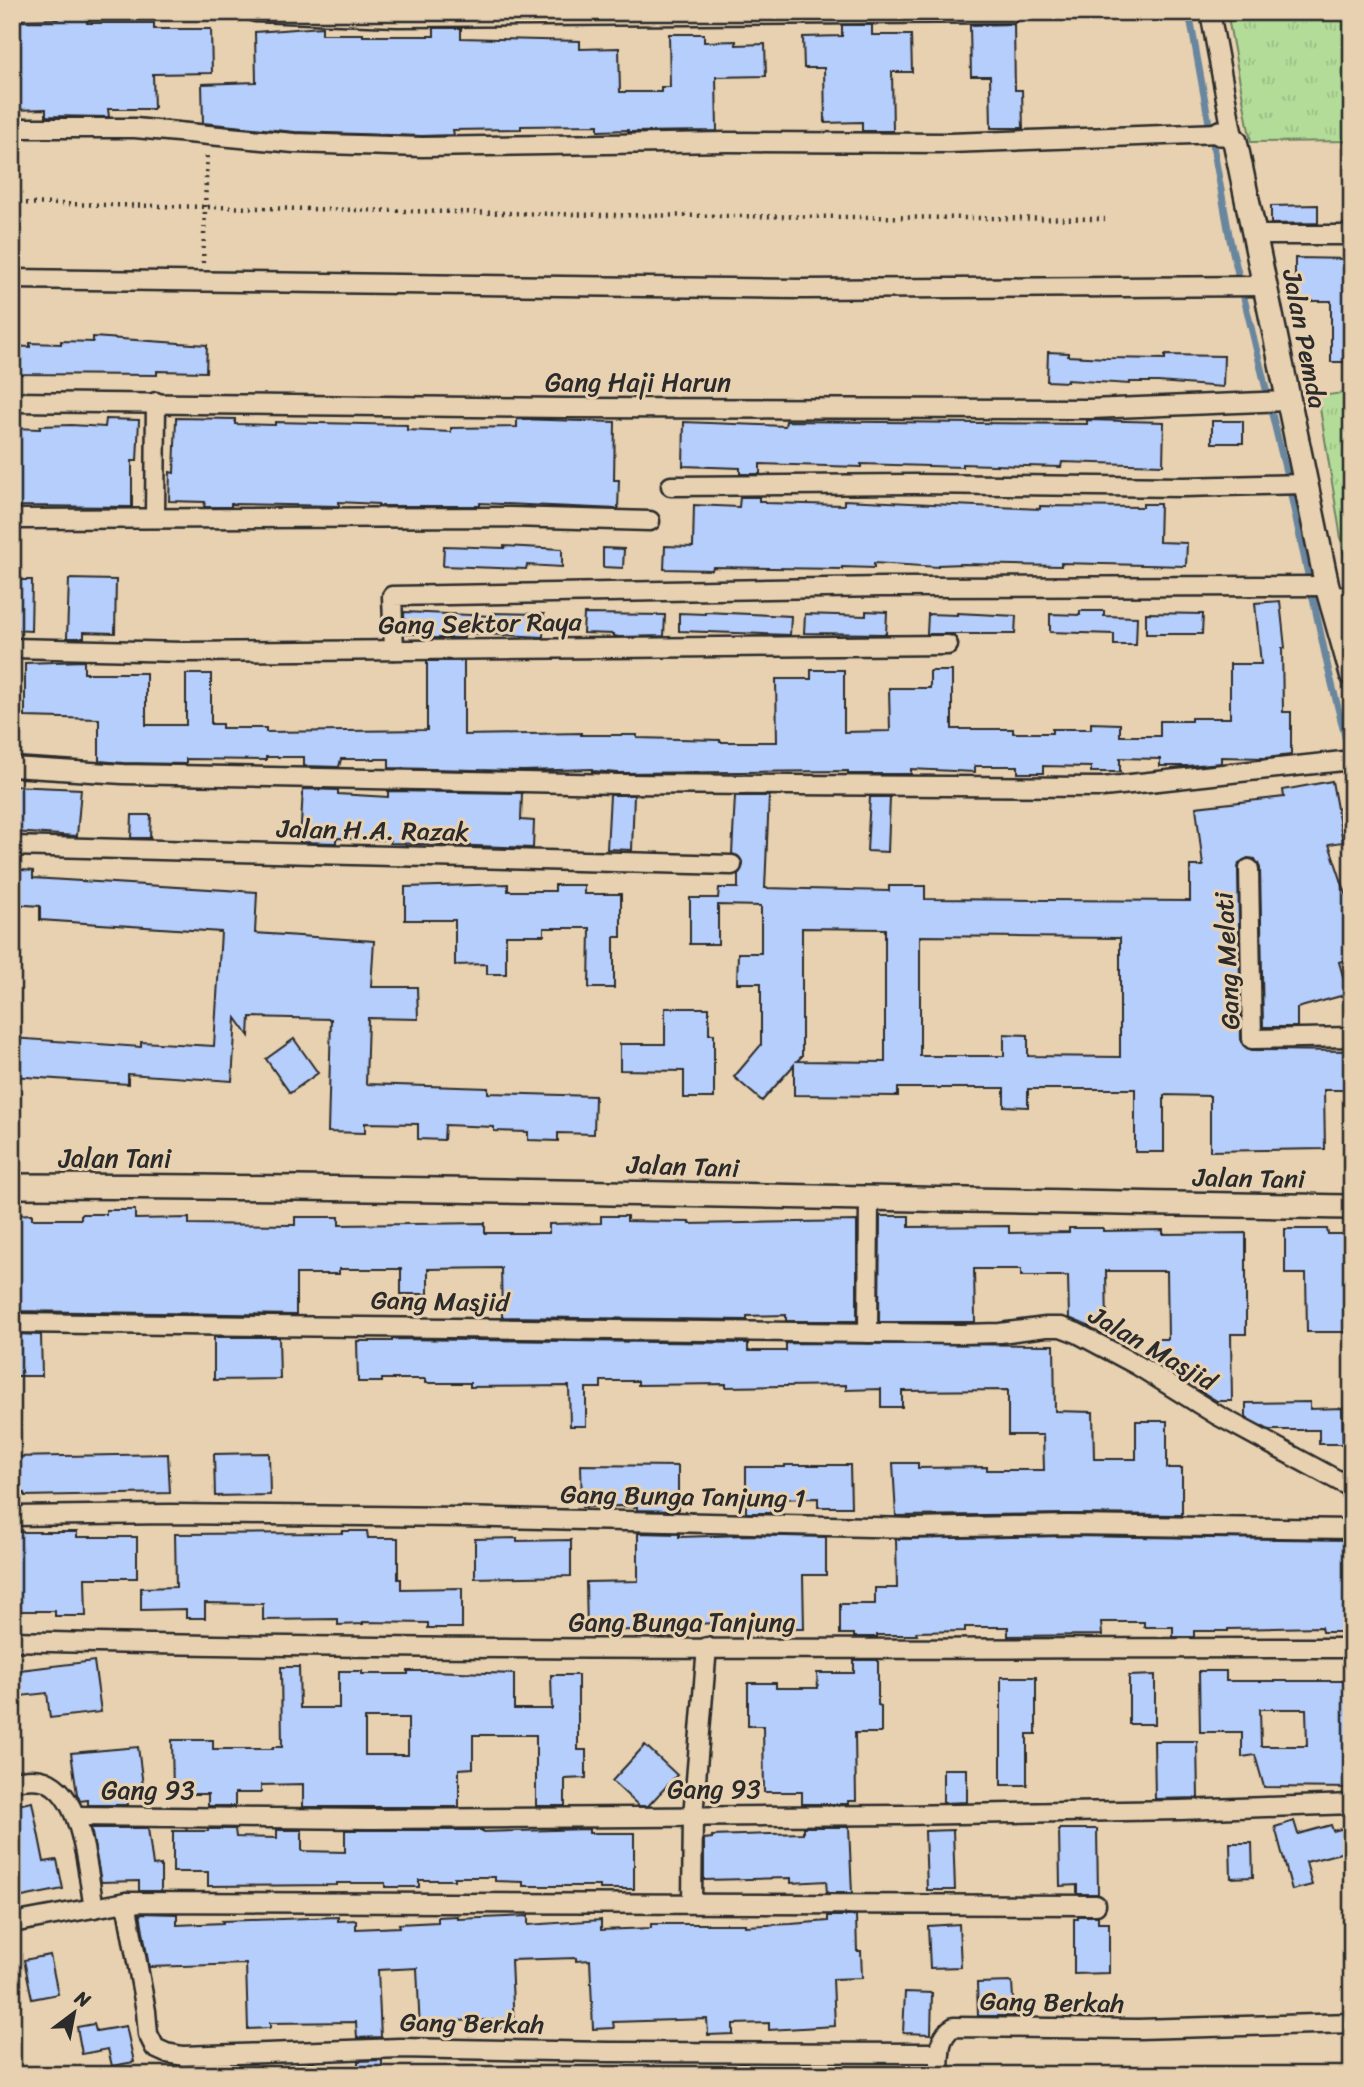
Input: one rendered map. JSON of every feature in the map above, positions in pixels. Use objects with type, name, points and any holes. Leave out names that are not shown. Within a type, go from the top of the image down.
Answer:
[{"type":"street","points":[[255,12],[397,17],[1011,13]]},
{"type":"street","name":"Jalan Pemda","points":[[1210,12],[1218,135],[1256,236],[1265,286],[1276,402],[1298,441],[1293,485],[1352,674]]},
{"type":"street","points":[[12,128],[135,128],[294,143],[422,147],[727,142],[949,143],[1218,135]]},
{"type":"street","points":[[1256,236],[1352,235]]},
{"type":"street","points":[[12,279],[802,289],[1265,286]]},
{"type":"street","name":"Gang Haji Harun","points":[[12,402],[731,409],[1090,409],[1276,402]]},
{"type":"street","points":[[155,517],[156,402]]},
{"type":"street","points":[[671,486],[1293,485]]},
{"type":"street","points":[[12,519],[510,517],[650,521]]},
{"type":"street","points":[[394,650],[392,596],[882,587],[1326,591]]},
{"type":"street","name":"Gang Sektor Raya","points":[[12,648],[183,652],[948,645]]},
{"type":"street","points":[[12,767],[123,774],[605,783],[1103,787],[1348,760]]},
{"type":"street","name":"Jalan H.A. Razak","points":[[12,846],[732,865]]},
{"type":"street","name":"Gang Melati","points":[[1249,870],[1252,1039],[1352,1037]]},
{"type":"street","name":"Jalan Tani","points":[[12,1186],[488,1189],[1352,1207]]},
{"type":"street","points":[[867,1333],[869,1199]]},
{"type":"street","name":"Gang Masjid","points":[[12,1323],[867,1333]]},
{"type":"street","name":"Jalan Masjid","points":[[867,1333],[1000,1332],[1061,1327],[1137,1366],[1217,1415],[1352,1488]]},
{"type":"street","name":"Gang Bunga Tanjung 1","points":[[12,1516],[183,1514],[913,1528],[1068,1525],[1352,1529]]},
{"type":"street","name":"Gang Bunga Tanjung","points":[[12,1641],[510,1650],[706,1647],[1352,1648]]},
{"type":"street","points":[[692,1902],[693,1816],[706,1647]]},
{"type":"street","points":[[12,1781],[36,1779],[47,1782],[60,1791],[77,1816],[94,1908]]},
{"type":"street","name":"Gang 93","points":[[77,1816],[372,1819],[1029,1813],[1352,1804]]},
{"type":"street","points":[[12,1923],[126,1902],[1096,1905]]},
{"type":"street","name":"Gang Berkah","points":[[126,1902],[148,2034],[155,2048],[183,2056],[400,2048],[940,2053],[944,2034],[954,2027],[1138,2029],[1352,2023]]},
{"type":"street","points":[[939,2075],[940,2053]]},
{"type":"path","points":[[203,265],[208,135]]},
{"type":"path","points":[[12,203],[617,215],[1105,219]]},
{"type":"green space","points":[[1227,12],[1352,12],[1352,141],[1251,142]]},
{"type":"green space","points":[[1352,392],[1352,569],[1346,569],[1318,396]]},
{"type":"building","points":[[57,16],[87,16],[87,23],[154,23],[154,29],[211,29],[212,73],[153,74],[154,109],[108,109],[109,117],[46,116],[46,109],[15,110],[12,20],[58,19]]},
{"type":"building","points":[[1014,24],[1015,90],[1022,90],[1023,128],[991,128],[990,76],[971,76],[970,25]]},
{"type":"building","points":[[842,25],[872,25],[872,35],[911,35],[912,72],[892,72],[893,131],[862,131],[862,122],[825,123],[824,68],[804,68],[803,37],[842,36]]},
{"type":"building","points":[[322,27],[322,34],[363,36],[434,36],[434,28],[461,28],[461,38],[580,41],[580,49],[619,48],[620,92],[661,92],[661,87],[670,87],[669,34],[704,34],[704,42],[765,44],[766,76],[716,77],[717,131],[628,132],[598,131],[598,125],[521,126],[521,129],[453,130],[454,135],[422,136],[295,132],[203,123],[202,84],[256,82],[255,32]]},
{"type":"building","points":[[1318,205],[1318,223],[1271,224],[1271,206]]},
{"type":"building","points":[[1295,258],[1352,259],[1352,362],[1331,362],[1331,301],[1295,301]]},
{"type":"building","points":[[93,337],[207,345],[206,372],[157,371],[157,375],[12,374],[12,346],[30,347],[30,343],[61,344],[61,341],[93,342]]},
{"type":"building","points":[[1048,352],[1107,358],[1224,356],[1223,387],[1158,382],[1130,384],[1047,381]]},
{"type":"building","points":[[176,418],[235,419],[235,424],[275,425],[275,422],[407,425],[407,430],[451,432],[451,428],[517,427],[517,419],[615,422],[614,480],[619,480],[618,509],[480,503],[480,506],[378,506],[339,502],[339,506],[231,504],[231,507],[204,507],[205,502],[169,501],[170,472],[174,473]]},
{"type":"building","points":[[106,419],[139,420],[137,461],[132,461],[132,507],[12,506],[12,428],[40,429],[40,426],[71,425],[105,427]]},
{"type":"building","points":[[1087,420],[1164,422],[1163,465],[1062,462],[1061,467],[861,464],[861,467],[760,464],[760,474],[740,474],[740,468],[683,466],[684,422],[785,426],[786,421],[1087,424]]},
{"type":"building","points":[[1212,421],[1243,421],[1243,443],[1212,443]]},
{"type":"building","points":[[740,497],[759,497],[759,501],[765,503],[844,505],[844,500],[1040,509],[1040,506],[1143,507],[1143,504],[1160,504],[1159,542],[1187,543],[1186,566],[1061,563],[1061,566],[963,564],[938,567],[874,563],[874,568],[842,569],[664,569],[665,546],[693,547],[694,505],[739,507]]},
{"type":"building","points":[[444,546],[562,549],[562,567],[527,565],[526,569],[443,566]]},
{"type":"building","points":[[603,548],[624,549],[623,568],[603,567]]},
{"type":"building","points":[[69,579],[116,580],[115,633],[84,632],[84,638],[67,638]]},
{"type":"building","points":[[12,580],[32,580],[31,631],[12,630]]},
{"type":"building","points":[[1280,601],[1285,648],[1282,648],[1283,712],[1291,712],[1291,755],[1265,758],[1221,757],[1221,763],[1160,766],[1160,759],[1120,758],[1120,772],[1091,772],[1091,767],[1043,766],[1043,773],[1018,773],[1018,766],[975,766],[975,772],[911,769],[911,774],[848,774],[848,771],[618,773],[592,769],[523,771],[389,768],[389,759],[341,759],[339,767],[304,766],[304,757],[266,757],[266,760],[186,759],[186,764],[123,763],[99,761],[99,719],[25,717],[25,663],[84,661],[84,673],[146,673],[146,725],[186,725],[186,674],[211,674],[211,724],[222,724],[222,728],[266,728],[266,732],[427,730],[427,661],[464,661],[464,735],[581,733],[720,742],[777,742],[776,679],[811,679],[811,670],[844,670],[844,732],[890,731],[889,688],[930,688],[930,671],[952,671],[952,729],[1013,729],[1013,733],[1052,733],[1052,729],[1091,729],[1091,723],[1120,724],[1120,736],[1160,736],[1160,721],[1230,718],[1230,664],[1261,664],[1255,603]]},
{"type":"building","points":[[866,611],[887,612],[886,634],[804,633],[805,614],[866,616]]},
{"type":"building","points":[[1080,611],[1104,611],[1104,616],[1137,617],[1136,645],[1114,645],[1114,634],[1050,632],[1050,614],[1080,615]]},
{"type":"building","points":[[404,612],[492,616],[492,613],[544,614],[543,637],[464,633],[464,638],[427,638],[427,634],[405,634]]},
{"type":"building","points":[[679,613],[791,616],[790,635],[679,631]]},
{"type":"building","points":[[1146,613],[1203,614],[1202,634],[1146,634]]},
{"type":"building","points":[[584,614],[665,615],[664,636],[619,637],[614,634],[583,633]]},
{"type":"building","points":[[928,614],[1016,616],[1015,634],[927,634]]},
{"type":"building","points":[[1332,781],[1343,842],[1329,844],[1352,912],[1352,958],[1339,962],[1348,994],[1297,1008],[1297,1027],[1263,1027],[1260,868],[1255,859],[1248,858],[1239,863],[1238,869],[1241,1039],[1243,1045],[1252,1050],[1352,1051],[1352,1090],[1324,1090],[1325,1149],[1210,1151],[1210,1096],[1164,1095],[1164,1152],[1135,1152],[1135,1089],[1028,1089],[1028,1107],[1004,1106],[1004,1088],[898,1088],[898,1096],[794,1095],[794,1065],[762,1101],[734,1077],[761,1045],[761,983],[737,983],[738,953],[761,953],[761,906],[718,905],[718,944],[690,944],[690,898],[718,898],[719,888],[738,888],[738,875],[743,865],[738,856],[732,854],[735,796],[769,796],[765,888],[889,891],[889,886],[925,886],[925,899],[1190,901],[1190,866],[1203,866],[1196,807],[1284,797],[1283,790]],"holes":[[[802,928],[885,929],[885,1062],[797,1061],[802,1056]],[[920,936],[1120,938],[1120,1057],[1028,1056],[1028,1035],[1004,1034],[1004,1056],[920,1056]]]},
{"type":"building","points":[[12,786],[81,789],[77,836],[12,832]]},
{"type":"building","points":[[303,789],[338,790],[338,794],[388,797],[388,791],[522,793],[521,820],[534,821],[533,848],[390,843],[390,840],[336,838],[336,843],[300,842]]},
{"type":"building","points":[[610,795],[634,795],[632,850],[607,849]]},
{"type":"building","points":[[870,797],[890,797],[888,852],[867,851]]},
{"type":"building","points":[[132,815],[151,815],[150,838],[131,838]]},
{"type":"building","points":[[12,869],[33,871],[33,878],[257,892],[255,933],[374,941],[371,987],[417,987],[418,1019],[368,1018],[366,1084],[488,1088],[488,1093],[595,1096],[594,1134],[558,1133],[558,1141],[528,1140],[528,1132],[494,1131],[494,1127],[445,1125],[444,1140],[418,1139],[418,1124],[365,1123],[365,1133],[328,1132],[331,1019],[250,1017],[249,1036],[236,1018],[232,1081],[128,1074],[128,1084],[12,1076],[12,1038],[141,1047],[141,1042],[214,1046],[221,932],[40,920],[40,906],[12,904]]},
{"type":"building","points":[[508,884],[508,891],[555,891],[555,885],[584,885],[584,894],[621,894],[621,937],[614,937],[614,988],[589,988],[590,928],[544,928],[544,935],[506,935],[506,974],[487,974],[487,964],[455,965],[455,920],[405,920],[405,887]]},
{"type":"building","points":[[665,1008],[709,1008],[709,1034],[714,1034],[714,1098],[684,1098],[684,1071],[620,1070],[620,1044],[665,1044]]},
{"type":"building","points":[[294,1039],[318,1073],[290,1093],[266,1059]]},
{"type":"building","points":[[106,1210],[135,1210],[135,1219],[189,1218],[189,1224],[295,1225],[295,1217],[339,1217],[339,1225],[485,1223],[485,1233],[549,1233],[549,1224],[601,1223],[601,1216],[627,1216],[627,1221],[689,1224],[857,1221],[857,1321],[786,1321],[786,1315],[747,1316],[747,1320],[502,1317],[501,1268],[428,1269],[428,1294],[401,1294],[401,1269],[339,1269],[339,1274],[296,1274],[296,1315],[12,1311],[12,1215],[32,1214],[32,1219],[81,1219],[81,1214],[106,1214]]},
{"type":"building","points":[[880,1216],[909,1216],[909,1227],[1009,1226],[1009,1233],[1069,1232],[1069,1228],[1103,1228],[1103,1231],[1163,1230],[1163,1234],[1246,1233],[1246,1334],[1231,1334],[1232,1401],[1217,1401],[1199,1390],[1198,1374],[1179,1374],[1179,1369],[1165,1369],[1153,1362],[1153,1339],[1168,1339],[1167,1271],[1106,1271],[1107,1326],[1088,1326],[1069,1318],[1068,1276],[1021,1276],[1021,1269],[974,1269],[975,1322],[879,1322]]},
{"type":"building","points":[[1285,1229],[1327,1229],[1328,1234],[1352,1234],[1352,1332],[1307,1332],[1306,1274],[1285,1274]]},
{"type":"building","points":[[15,1334],[41,1335],[42,1376],[15,1376]]},
{"type":"building","points":[[214,1337],[279,1337],[280,1379],[214,1380]]},
{"type":"building","points":[[392,1339],[748,1343],[748,1351],[786,1351],[786,1343],[1054,1345],[1055,1411],[1093,1412],[1094,1459],[1136,1459],[1136,1421],[1167,1421],[1167,1468],[1182,1468],[1182,1515],[896,1516],[893,1463],[918,1463],[918,1468],[1044,1470],[1043,1435],[1008,1435],[1008,1390],[902,1391],[902,1407],[881,1407],[881,1389],[846,1390],[846,1385],[726,1387],[726,1384],[638,1385],[638,1381],[601,1381],[601,1388],[586,1388],[586,1426],[570,1426],[569,1386],[470,1387],[470,1383],[425,1383],[425,1379],[358,1382],[357,1341]]},
{"type":"building","points":[[1310,1402],[1310,1409],[1342,1408],[1343,1444],[1319,1444],[1319,1430],[1269,1430],[1246,1418],[1246,1403]]},
{"type":"building","points":[[269,1453],[270,1495],[215,1496],[214,1454]]},
{"type":"building","points":[[168,1454],[170,1493],[25,1496],[25,1493],[12,1493],[12,1457]]},
{"type":"building","points":[[581,1465],[678,1466],[678,1511],[637,1510],[637,1507],[620,1506],[582,1507]]},
{"type":"building","points":[[850,1465],[851,1507],[818,1507],[818,1498],[770,1499],[771,1513],[746,1513],[746,1467]]},
{"type":"building","points":[[367,1531],[368,1538],[398,1538],[398,1579],[401,1579],[401,1589],[462,1588],[462,1628],[428,1628],[428,1623],[363,1622],[338,1625],[338,1619],[263,1620],[263,1604],[205,1603],[205,1618],[186,1618],[186,1609],[141,1610],[141,1588],[176,1587],[175,1534]]},
{"type":"building","points":[[12,1532],[77,1532],[77,1537],[137,1537],[137,1578],[85,1578],[86,1616],[55,1616],[55,1611],[12,1611]]},
{"type":"building","points":[[638,1533],[679,1534],[679,1537],[826,1537],[826,1575],[803,1575],[804,1629],[729,1629],[729,1623],[676,1624],[676,1628],[587,1632],[586,1582],[638,1581]]},
{"type":"building","points":[[1068,1536],[1352,1540],[1352,1632],[1322,1632],[1321,1627],[1228,1629],[1194,1631],[1194,1637],[1173,1637],[1173,1627],[1144,1627],[1144,1622],[1101,1622],[1102,1635],[1008,1636],[1008,1627],[965,1627],[965,1631],[916,1632],[917,1635],[877,1637],[840,1634],[840,1604],[875,1604],[875,1588],[897,1588],[896,1539]]},
{"type":"building","points":[[517,1538],[517,1541],[571,1540],[571,1576],[475,1578],[475,1539]]},
{"type":"building","points":[[854,1660],[878,1660],[878,1705],[881,1706],[881,1733],[855,1733],[856,1801],[848,1801],[848,1804],[802,1804],[802,1792],[764,1792],[763,1726],[748,1726],[748,1683],[776,1683],[776,1688],[818,1688],[817,1673],[854,1673]]},
{"type":"building","points":[[94,1661],[101,1712],[50,1718],[47,1693],[12,1697],[12,1671]]},
{"type":"building","points":[[281,1667],[299,1667],[300,1708],[339,1708],[339,1671],[362,1671],[362,1674],[431,1671],[514,1674],[514,1709],[552,1709],[551,1675],[578,1675],[578,1750],[586,1750],[586,1778],[565,1779],[565,1806],[536,1806],[536,1735],[473,1735],[473,1768],[459,1769],[459,1807],[303,1807],[303,1784],[261,1785],[261,1793],[235,1793],[235,1806],[208,1806],[208,1794],[173,1794],[172,1740],[213,1740],[213,1749],[282,1747]],"holes":[[[365,1718],[408,1718],[408,1755],[365,1755]]]},
{"type":"building","points":[[1199,1671],[1226,1671],[1226,1681],[1352,1681],[1352,1788],[1264,1787],[1255,1755],[1242,1757],[1242,1732],[1200,1732]],"holes":[[[1260,1709],[1306,1709],[1307,1746],[1261,1746]]]},
{"type":"building","points":[[1155,1675],[1155,1724],[1129,1724],[1129,1676]]},
{"type":"building","points":[[1001,1677],[1036,1677],[1036,1734],[1027,1734],[1027,1785],[1001,1785]]},
{"type":"building","points":[[1154,1741],[1197,1741],[1198,1798],[1155,1799]]},
{"type":"building","points":[[645,1745],[677,1775],[648,1806],[639,1806],[612,1781]]},
{"type":"building","points":[[138,1747],[144,1793],[127,1795],[128,1805],[88,1805],[88,1800],[80,1801],[71,1753]]},
{"type":"building","points":[[943,1769],[967,1769],[967,1802],[943,1803]]},
{"type":"building","points":[[32,1802],[44,1862],[57,1860],[63,1889],[12,1899],[12,1806]]},
{"type":"building","points":[[1294,1821],[1298,1834],[1331,1825],[1333,1831],[1352,1826],[1352,1850],[1306,1862],[1312,1885],[1292,1890],[1275,1827]]},
{"type":"building","points":[[803,1827],[849,1827],[852,1893],[827,1893],[826,1881],[791,1883],[791,1878],[704,1880],[704,1839],[712,1836],[803,1833]]},
{"type":"building","points":[[91,1828],[148,1828],[153,1866],[161,1865],[161,1891],[139,1891],[139,1881],[101,1882]]},
{"type":"building","points":[[235,1829],[236,1837],[277,1838],[277,1830],[302,1830],[302,1851],[345,1852],[345,1830],[482,1832],[589,1829],[589,1833],[634,1833],[634,1889],[523,1886],[523,1882],[495,1881],[495,1877],[419,1880],[419,1887],[385,1887],[385,1883],[208,1886],[208,1872],[173,1872],[173,1831]]},
{"type":"building","points":[[1059,1829],[1097,1829],[1098,1894],[1077,1894],[1077,1885],[1060,1886]]},
{"type":"building","points":[[953,1830],[955,1890],[927,1890],[925,1831]]},
{"type":"building","points":[[1230,1843],[1252,1843],[1253,1877],[1231,1878]]},
{"type":"building","points":[[140,1913],[177,1914],[177,1925],[338,1917],[338,1921],[356,1920],[356,1929],[400,1927],[399,1924],[438,1922],[438,1917],[458,1916],[458,1919],[528,1916],[528,1925],[601,1920],[601,1930],[651,1928],[651,1924],[791,1924],[828,1921],[828,1916],[856,1916],[857,1951],[861,1951],[862,1978],[833,1979],[835,2026],[769,2030],[769,2023],[733,2024],[733,2034],[708,2035],[707,2019],[613,2022],[614,2028],[593,2029],[590,1960],[511,1960],[514,2028],[492,2029],[492,2020],[451,2021],[452,2029],[420,2031],[417,1968],[378,1970],[381,2037],[357,2038],[356,2022],[270,2023],[270,2028],[248,2029],[246,1964],[149,1967]]},
{"type":"building","points":[[1078,1916],[1098,1916],[1098,1923],[1109,1923],[1109,1973],[1074,1974],[1074,1919],[1078,1919]]},
{"type":"building","points":[[959,1924],[961,1967],[930,1968],[928,1926]]},
{"type":"building","points":[[50,1955],[58,1994],[32,1999],[24,1960]]},
{"type":"building","points":[[1012,1982],[1014,2016],[978,2016],[977,1983]]},
{"type":"building","points":[[905,1992],[932,1993],[931,2034],[903,2033]]},
{"type":"building","points":[[94,2024],[96,2031],[126,2026],[134,2062],[112,2066],[108,2049],[82,2054],[77,2027]]},
{"type":"building","points":[[382,2060],[382,2075],[358,2075],[358,2061]]},
{"type":"waterway","points":[[1189,12],[1230,240],[1351,760]]}]
